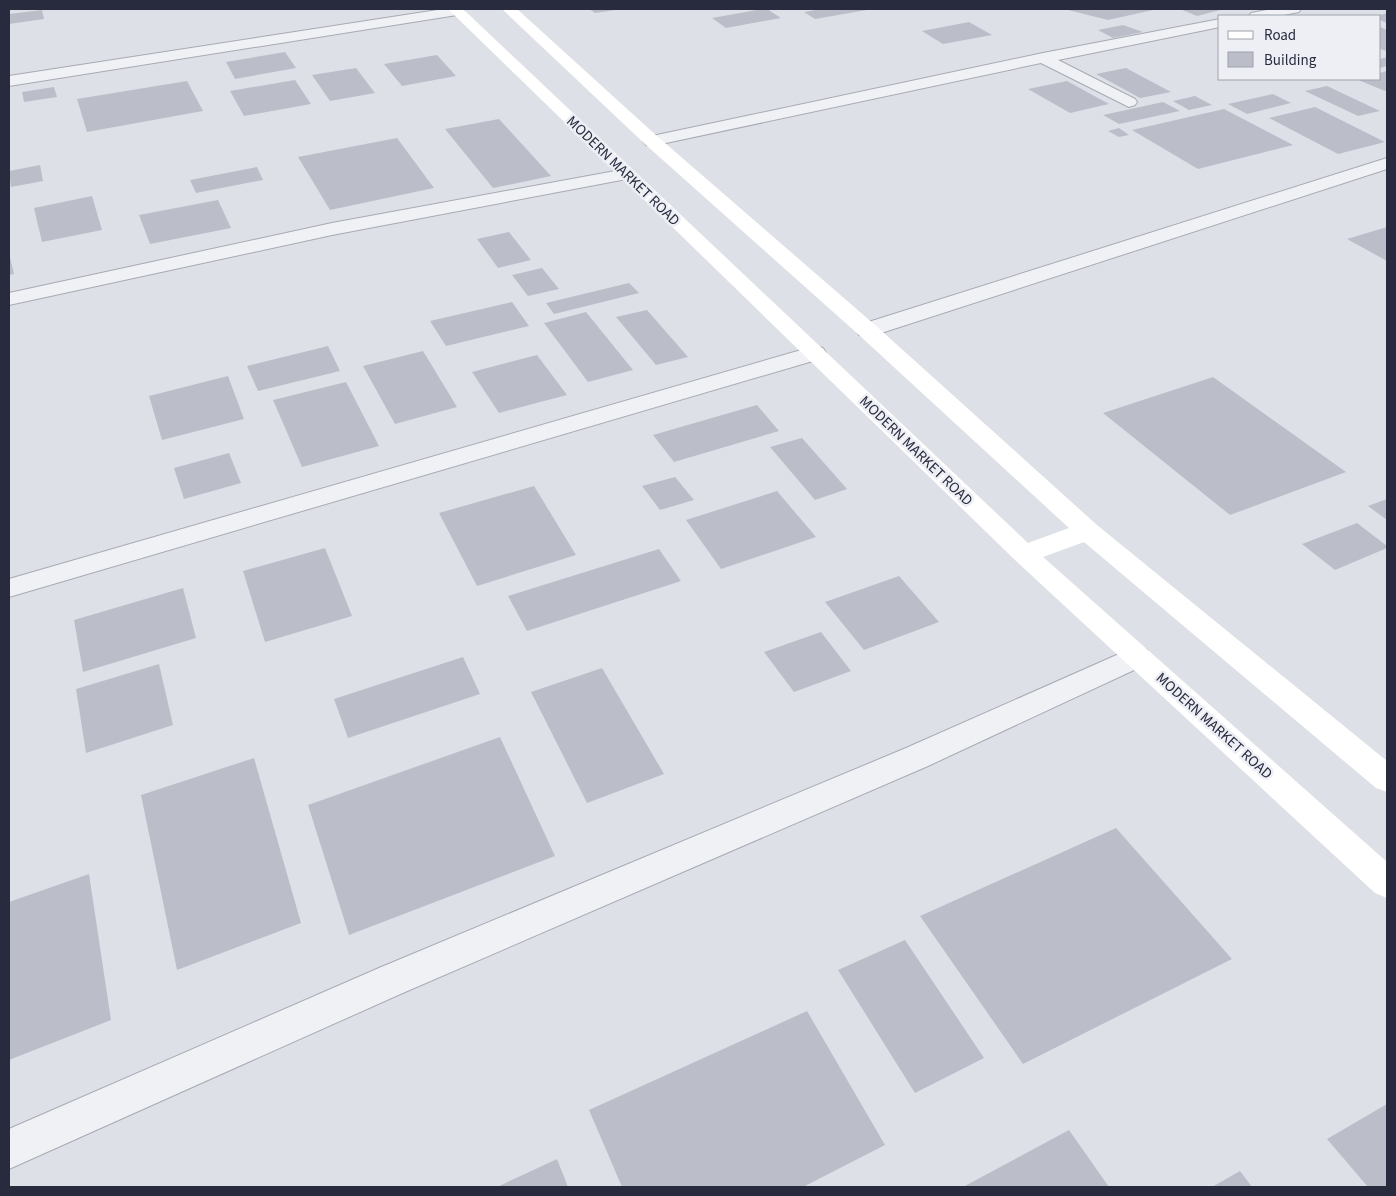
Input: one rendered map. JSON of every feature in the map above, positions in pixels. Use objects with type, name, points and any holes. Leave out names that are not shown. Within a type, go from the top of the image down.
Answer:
[{"type":"street","points":[[509,9],[652,141],[867,330],[1088,531],[1387,778]]},
{"type":"street","points":[[1261,15],[1294,9]]},
{"type":"street","points":[[9,81],[456,10]]},
{"type":"street","name":"MODERN MARKET ROAD","points":[[456,10],[1024,554],[1387,884]]},
{"type":"street","points":[[652,141],[1043,58],[1218,23]]},
{"type":"street","points":[[1043,58],[1129,102]]},
{"type":"street","points":[[867,330],[1387,163]]},
{"type":"street","points":[[9,299],[332,229],[626,174]]},
{"type":"street","points":[[9,588],[815,353]]},
{"type":"street","points":[[1024,554],[1088,531]]},
{"type":"street","points":[[9,1149],[392,980],[917,757],[1137,656]]},
{"type":"building","points":[[589,9],[616,9],[616,10],[595,13]]},
{"type":"building","points":[[767,9],[781,18],[726,28],[712,18]]},
{"type":"building","points":[[821,9],[867,10],[815,19],[804,12]]},
{"type":"building","points":[[1064,9],[1153,9],[1153,10],[1108,20]]},
{"type":"building","points":[[1180,9],[1224,9],[1197,16]]},
{"type":"building","points":[[42,10],[44,19],[9,24],[9,14]]},
{"type":"building","points":[[1387,13],[1387,23],[1381,20],[1380,15]]},
{"type":"building","points":[[969,22],[992,35],[943,44],[922,31]]},
{"type":"building","points":[[1123,25],[1143,32],[1113,38],[1098,30]]},
{"type":"building","points":[[1381,27],[1387,30],[1387,51],[1381,49]]},
{"type":"building","points":[[285,52],[296,68],[235,79],[226,62]]},
{"type":"building","points":[[437,55],[456,76],[402,86],[384,64]]},
{"type":"building","points":[[1387,57],[1387,66],[1381,68],[1381,59]]},
{"type":"building","points":[[356,68],[375,93],[330,101],[312,75]]},
{"type":"building","points":[[1126,68],[1171,92],[1140,98],[1096,74]]},
{"type":"building","points":[[1387,71],[1387,90],[1385,91],[1358,80],[1381,80],[1381,73]]},
{"type":"building","points":[[295,80],[311,104],[244,116],[230,91]]},
{"type":"building","points":[[187,81],[203,111],[87,132],[77,99]]},
{"type":"building","points":[[1067,81],[1109,104],[1070,113],[1028,89]]},
{"type":"building","points":[[1327,86],[1380,111],[1358,116],[1305,91]]},
{"type":"building","points":[[54,87],[57,97],[24,102],[22,92]]},
{"type":"building","points":[[1273,94],[1291,103],[1247,114],[1228,104]]},
{"type":"building","points":[[1195,96],[1212,105],[1189,110],[1173,101]]},
{"type":"building","points":[[1163,102],[1180,111],[1119,124],[1103,115]]},
{"type":"building","points":[[1315,107],[1385,142],[1338,154],[1269,118]]},
{"type":"building","points":[[1224,109],[1293,145],[1198,169],[1132,130]]},
{"type":"building","points":[[499,119],[551,176],[493,188],[445,129]]},
{"type":"building","points":[[1119,128],[1129,135],[1119,137],[1108,131]]},
{"type":"building","points":[[397,138],[434,188],[330,210],[298,157]]},
{"type":"building","points":[[40,165],[43,181],[11,187],[9,171]]},
{"type":"building","points":[[257,167],[263,180],[196,193],[190,180]]},
{"type":"building","points":[[92,196],[102,230],[42,242],[34,208]]},
{"type":"building","points":[[218,200],[231,228],[150,244],[139,215]]},
{"type":"building","points":[[1387,227],[1387,261],[1347,239]]},
{"type":"building","points":[[509,232],[531,260],[498,268],[477,239]]},
{"type":"building","points":[[9,253],[14,274],[9,275]]},
{"type":"building","points":[[542,268],[559,289],[528,296],[512,275]]},
{"type":"building","points":[[629,283],[639,293],[554,314],[546,303]]},
{"type":"building","points":[[512,302],[529,326],[446,346],[430,321]]},
{"type":"building","points":[[647,310],[688,357],[656,365],[616,317]]},
{"type":"building","points":[[586,312],[633,370],[588,382],[544,323]]},
{"type":"building","points":[[328,346],[340,371],[258,391],[247,366]]},
{"type":"building","points":[[423,351],[457,407],[395,424],[363,366]]},
{"type":"building","points":[[537,355],[567,395],[499,413],[472,372]]},
{"type":"building","points":[[228,376],[244,419],[162,440],[149,396]]},
{"type":"building","points":[[1213,377],[1346,472],[1230,515],[1103,413]]},
{"type":"building","points":[[346,382],[379,446],[302,467],[273,400]]},
{"type":"building","points":[[757,405],[779,431],[674,462],[653,435]]},
{"type":"building","points":[[802,438],[847,489],[815,500],[770,447]]},
{"type":"building","points":[[229,453],[241,483],[184,499],[174,468]]},
{"type":"building","points":[[675,477],[694,500],[660,510],[642,486]]},
{"type":"building","points":[[534,486],[576,555],[477,586],[439,513]]},
{"type":"building","points":[[777,491],[816,537],[721,569],[686,520]]},
{"type":"building","points":[[1387,499],[1387,520],[1368,506]]},
{"type":"building","points":[[1357,523],[1387,546],[1387,548],[1335,570],[1302,544]]},
{"type":"building","points":[[325,548],[352,616],[265,642],[243,571]]},
{"type":"building","points":[[659,549],[681,581],[527,631],[508,596]]},
{"type":"building","points":[[899,576],[939,622],[864,650],[825,602]]},
{"type":"building","points":[[183,588],[196,638],[83,672],[74,620]]},
{"type":"building","points":[[821,632],[851,671],[794,692],[764,652]]},
{"type":"building","points":[[463,657],[480,694],[348,738],[334,699]]},
{"type":"building","points":[[159,664],[173,725],[86,753],[76,689]]},
{"type":"building","points":[[602,668],[664,774],[587,803],[531,692]]},
{"type":"building","points":[[500,737],[555,856],[349,935],[308,805]]},
{"type":"building","points":[[254,758],[301,923],[177,970],[141,795]]},
{"type":"building","points":[[1116,828],[1232,959],[1023,1064],[920,916]]},
{"type":"building","points":[[89,874],[111,1020],[9,1060],[9,902]]},
{"type":"building","points":[[905,940],[984,1058],[915,1093],[838,970]]},
{"type":"building","points":[[807,1011],[885,1145],[803,1187],[622,1187],[589,1110]]},
{"type":"building","points":[[1387,1104],[1387,1187],[1368,1187],[1327,1139]]},
{"type":"building","points":[[1069,1130],[1109,1187],[963,1187]]},
{"type":"building","points":[[557,1159],[568,1187],[497,1187]]},
{"type":"building","points":[[1240,1171],[1252,1187],[1212,1187]]}]
